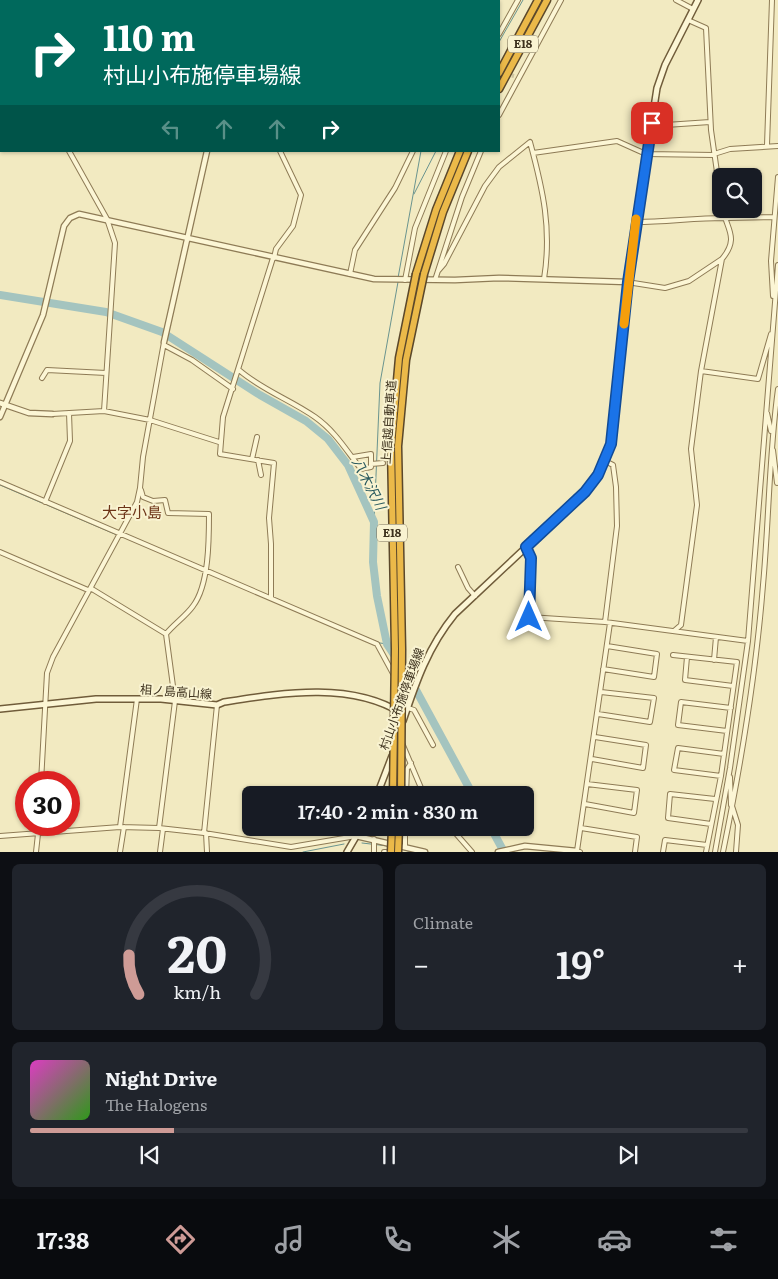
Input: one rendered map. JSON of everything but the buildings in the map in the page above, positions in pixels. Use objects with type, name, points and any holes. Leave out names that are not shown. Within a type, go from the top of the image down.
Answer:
[{"type":"highway","name":"E18","points":[[500,71],[538,0]]},
{"type":"highway","name":"E18","points":[[500,87],[547,0]]},
{"type":"highway","name":"上信越自動車道","points":[[393,786],[395,665],[391,447],[399,358],[416,274],[436,210],[460,152]]},
{"type":"highway","name":"上信越自動車道","points":[[400,786],[402,649],[398,446],[406,360],[424,274],[443,212],[468,152]]},
{"type":"highway","points":[[391,852],[392,836]]},
{"type":"highway","points":[[398,852],[399,836]]},
{"type":"main road","name":"村山小布施停車場線","points":[[381,786],[409,704],[434,641],[455,614],[585,492],[605,461],[614,428],[628,282],[646,154],[660,77],[698,0]]},
{"type":"main road","name":"相ノ島高山線","points":[[0,708],[96,699],[137,699],[217,705],[224,702],[284,693],[310,692],[374,699],[405,715]]},
{"type":"main road","points":[[347,852],[356,836]]},
{"type":"street","points":[[500,32],[518,0]]},
{"type":"street","points":[[500,113],[516,77],[561,0]]},
{"type":"street","points":[[676,0],[693,10]]},
{"type":"street","points":[[767,145],[772,0]]},
{"type":"street","points":[[688,20],[706,28],[710,122],[716,168]]},
{"type":"street","points":[[652,123],[666,125],[710,122]]},
{"type":"street","points":[[533,153],[617,141],[646,154],[714,155],[730,149],[767,145],[778,146]]},
{"type":"street","points":[[438,271],[455,245],[478,197],[499,167],[530,142],[546,205],[549,250],[544,279]]},
{"type":"street","points":[[69,152],[108,219],[115,243],[108,324],[104,412]]},
{"type":"street","points":[[42,771],[47,673],[53,657],[88,590],[137,502],[142,457],[164,343],[207,152]]},
{"type":"street","points":[[270,597],[271,544],[268,518],[274,462],[220,454],[220,442],[223,417],[273,258],[276,249],[293,226],[301,195],[280,152]]},
{"type":"street","points":[[350,274],[356,250],[395,188],[413,152]]},
{"type":"street","points":[[403,280],[415,228],[446,152]]},
{"type":"street","points":[[435,280],[462,197],[481,152]]},
{"type":"street","points":[[774,303],[771,261],[778,177]]},
{"type":"street","points":[[0,417],[2,404],[43,315],[64,226],[68,220],[79,214],[374,279],[544,279],[628,282],[665,288],[689,281],[722,259],[730,249],[732,234],[726,218]]},
{"type":"street","points":[[762,217],[774,217]]},
{"type":"street","points":[[636,222],[712,218]]},
{"type":"street","points":[[674,631],[682,625],[697,505],[691,449],[701,371],[722,259]]},
{"type":"street","points":[[715,852],[730,768],[748,641],[778,265]]},
{"type":"street","points":[[701,371],[758,379],[772,330]]},
{"type":"street","points":[[164,343],[233,388]]},
{"type":"street","points":[[42,378],[47,370],[106,373]]},
{"type":"street","points":[[239,371],[316,418],[340,440],[361,469],[371,467],[372,464],[383,464]]},
{"type":"street","points":[[723,852],[731,815],[763,587],[772,435],[778,389]]},
{"type":"street","points":[[2,404],[30,413],[104,412],[150,420],[220,442]]},
{"type":"street","points":[[766,408],[772,435],[777,483]]},
{"type":"street","points":[[45,502],[70,441],[68,413]]},
{"type":"street","points":[[252,458],[258,437]]},
{"type":"street","points":[[353,457],[371,454],[372,464]]},
{"type":"street","points":[[258,460],[260,475]]},
{"type":"street","points":[[605,461],[613,464],[616,475],[617,526],[605,622]]},
{"type":"street","points":[[0,482],[377,644],[433,744]]},
{"type":"street","points":[[140,488],[143,497],[153,501],[165,500],[168,513],[209,514],[209,544],[200,595],[192,608],[166,634]]},
{"type":"street","points":[[526,547],[531,558],[529,617],[605,622],[748,641]]},
{"type":"street","points":[[0,552],[88,590],[92,589],[166,634]]},
{"type":"street","points":[[458,567],[468,588],[475,596]]},
{"type":"street","points":[[498,852],[544,846],[578,851],[610,623]]},
{"type":"street","points":[[160,852],[175,701],[166,634]]},
{"type":"street","points":[[714,660],[716,637]]},
{"type":"street","points":[[604,669],[654,677],[657,654],[607,646]]},
{"type":"street","points":[[672,656],[737,662],[722,776],[715,799],[706,852]]},
{"type":"street","points":[[687,657],[685,680],[733,686]]},
{"type":"street","points":[[598,714],[650,722],[654,698],[601,692]]},
{"type":"street","points":[[120,852],[137,699]]},
{"type":"street","points":[[727,731],[678,725],[681,702],[731,708]]},
{"type":"street","points":[[207,852],[205,833],[217,705]]},
{"type":"street","points":[[398,737],[406,749],[420,786]]},
{"type":"street","points":[[592,759],[643,768],[646,745],[595,737]]},
{"type":"street","points":[[722,776],[674,770],[678,748],[724,754]]},
{"type":"street","points":[[406,786],[407,769],[411,764]]},
{"type":"street","points":[[730,768],[731,815]]},
{"type":"street","points":[[585,804],[634,813],[637,790],[587,784]]},
{"type":"street","points":[[711,824],[668,818],[670,794],[715,799]]},
{"type":"street","points":[[732,806],[738,825],[736,852]]},
{"type":"street","points":[[80,831],[122,827],[161,828],[291,847],[356,836],[374,842],[425,852]]},
{"type":"street","points":[[581,828],[637,837],[635,852]]},
{"type":"street","points":[[0,836],[15,835]]},
{"type":"street","points":[[36,852],[39,836]]},
{"type":"street","points":[[405,836],[405,847]]},
{"type":"street","points":[[458,836],[472,852]]},
{"type":"street","points":[[663,852],[665,840],[707,845]]},
{"type":"street","points":[[374,842],[374,852]]},
{"type":"waterway","points":[[500,40],[523,0]]},
{"type":"waterway","points":[[398,278],[421,152]]},
{"type":"waterway","points":[[414,194],[435,152]]},
{"type":"waterway","points":[[374,522],[380,383],[398,282]]},
{"type":"waterway","name":"八木沢川","points":[[0,295],[106,312],[162,332],[260,395],[306,421],[328,439],[348,465],[374,522],[373,562],[377,596],[387,644],[410,679],[468,786]]},
{"type":"waterway","points":[[0,485],[42,503]]},
{"type":"waterway","points":[[47,505],[117,535]]},
{"type":"waterway","points":[[304,611],[380,643],[387,644]]},
{"type":"waterway","name":"八木沢川","points":[[495,836],[504,852]]},
{"type":"waterway","points":[[362,843],[388,846]]},
{"type":"waterway","points":[[303,852],[344,844]]},
{"type":"waterway","points":[[402,849],[411,852]]},
{"type":"tunnel","points":[[506,74],[514,76]]},
{"type":"slow traffic","points":[[624,324],[636,219]]},
{"type":"district","name":"大字小島","points":[[132,513]]},
{"type":"route","points":[[529,617],[531,558],[526,547],[585,492],[598,475],[611,444],[628,282],[638,205],[652,123]]}]
